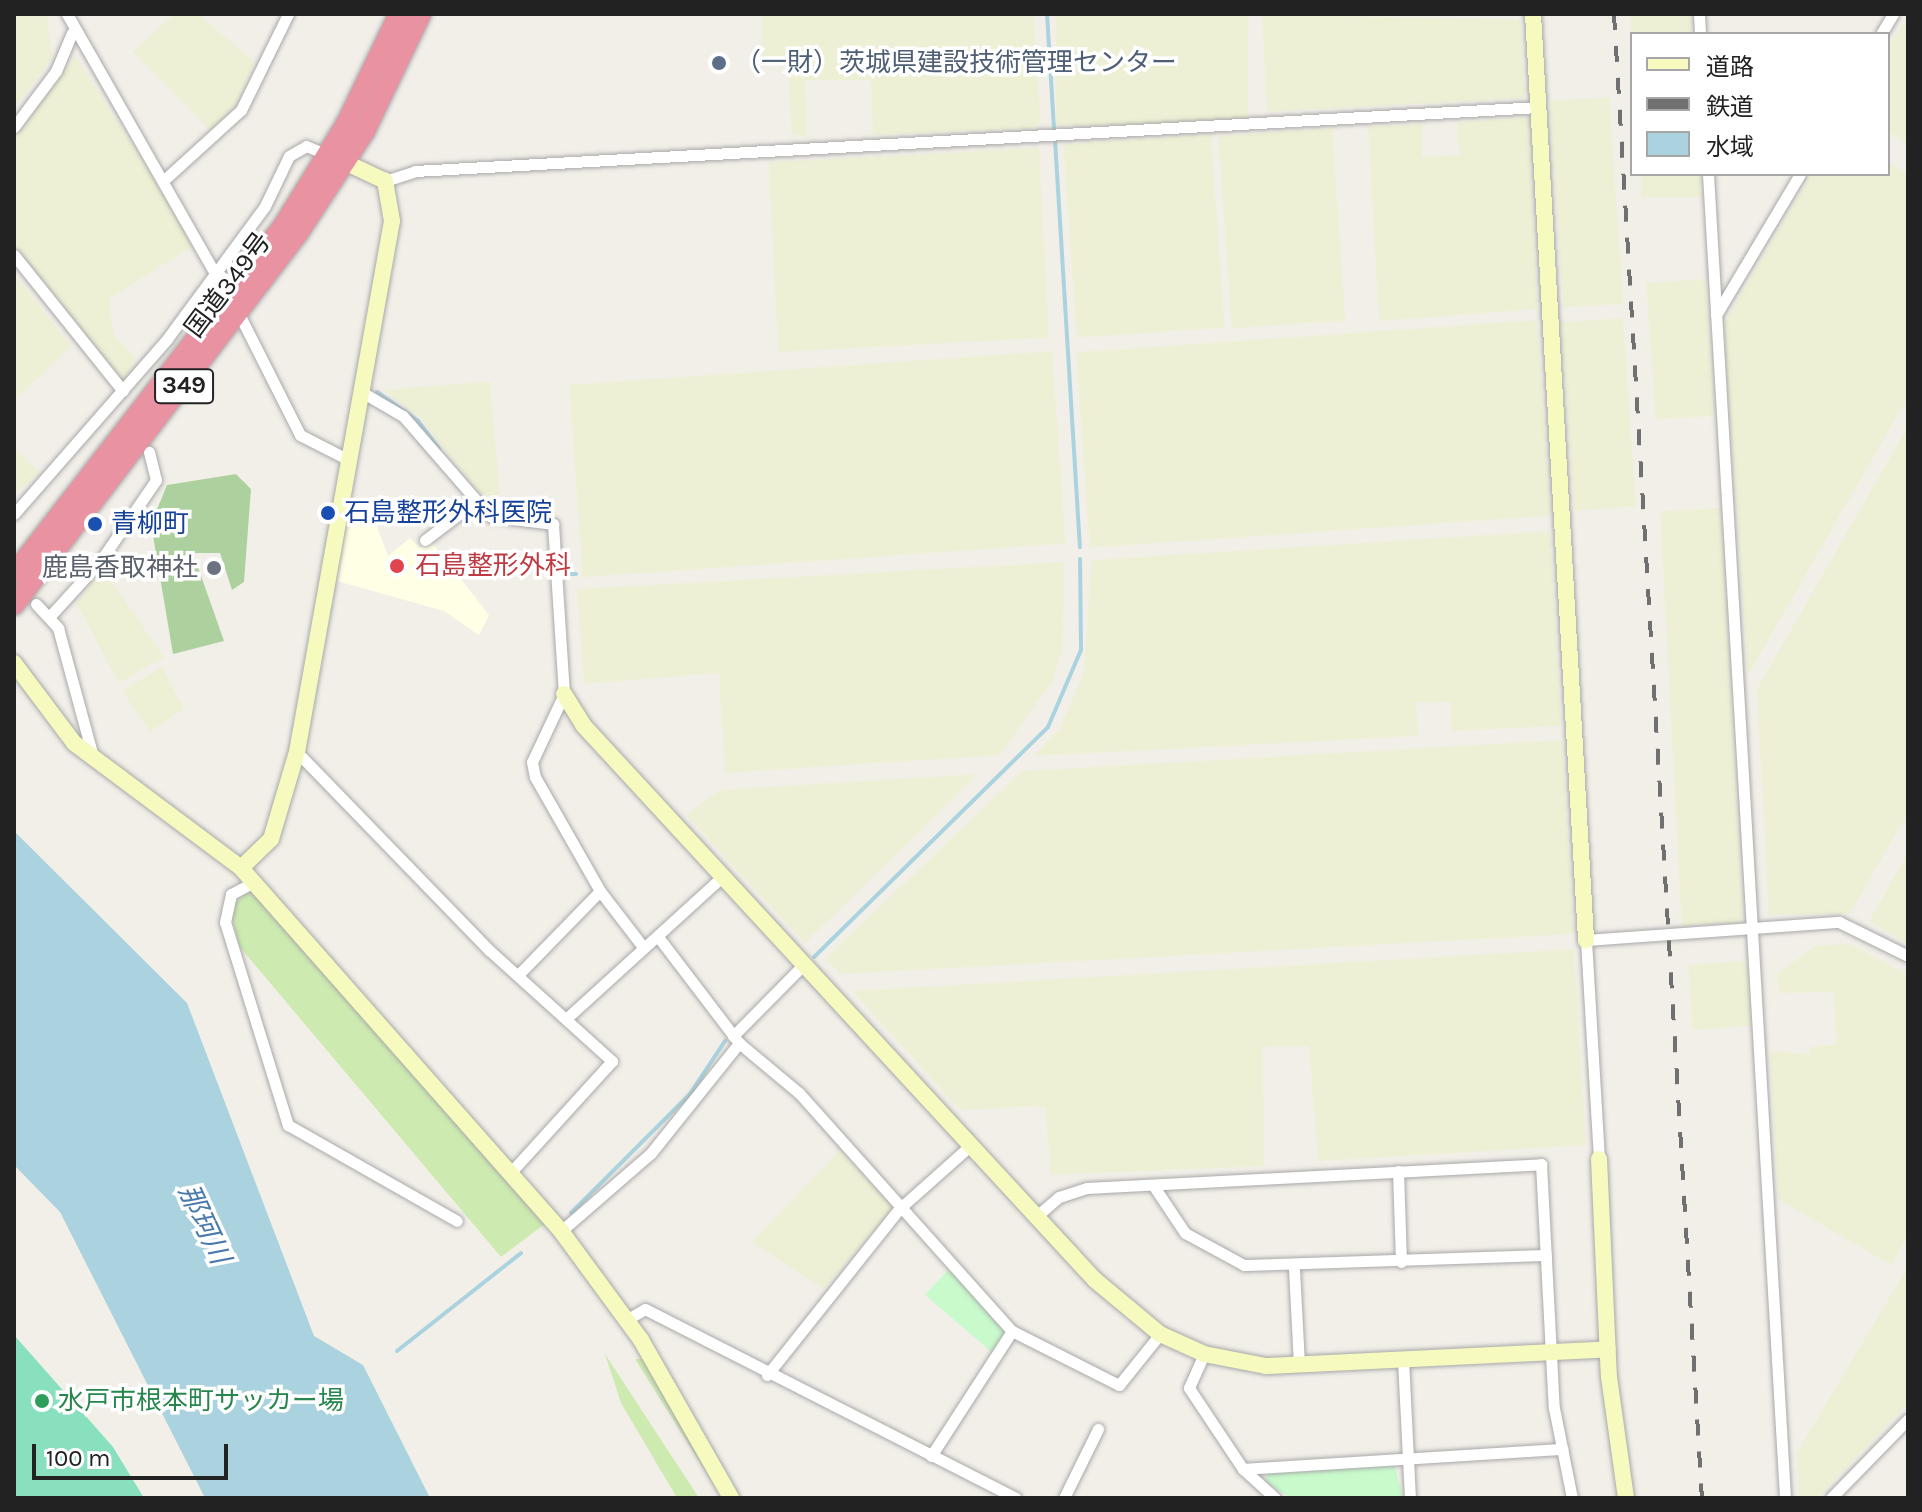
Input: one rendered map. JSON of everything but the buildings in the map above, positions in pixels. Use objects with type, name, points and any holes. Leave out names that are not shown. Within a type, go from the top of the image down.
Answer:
[{"type":"highway","name":"国道349号","points":[[14,574],[241,287],[337,158],[399,14]]},
{"type":"highway","name":"国道349号","points":[[14,605],[240,316],[421,14]]},
{"type":"street","points":[[67,14],[72,33],[164,180],[215,273],[241,287]]},
{"type":"street","points":[[164,180],[241,110],[288,14]]},
{"type":"street","points":[[1533,14],[1608,1349],[1626,1498]]},
{"type":"street","points":[[1882,32],[1893,14]]},
{"type":"street","points":[[14,127],[56,71],[72,33]]},
{"type":"street","points":[[14,514],[123,391],[265,206],[289,156],[306,146],[385,181],[415,171],[1538,107]]},
{"type":"street","points":[[1708,176],[1785,1498]]},
{"type":"street","points":[[1716,316],[1799,176]]},
{"type":"street","points":[[241,868],[271,839],[297,752],[392,221],[385,181]]},
{"type":"street","points":[[14,255],[123,391]]},
{"type":"street","points":[[240,316],[300,435],[347,459]]},
{"type":"street","points":[[360,391],[403,416],[490,516],[553,524],[564,694],[583,725],[1124,1310],[1160,1334],[1204,1354],[1299,1365],[1608,1349]]},
{"type":"street","points":[[51,615],[101,560],[156,480],[149,452]]},
{"type":"street","points":[[425,540],[476,501]]},
{"type":"street","points":[[36,604],[51,615],[94,757]]},
{"type":"street","points":[[14,663],[58,725],[94,757],[241,868],[512,1171],[561,1231],[626,1320],[731,1498]]},
{"type":"street","points":[[564,694],[532,762],[535,777],[600,891],[643,947]]},
{"type":"street","points":[[297,752],[518,975],[568,1017],[612,1061],[512,1171]]},
{"type":"street","points":[[568,1017],[643,947],[659,938],[722,877]]},
{"type":"street","points":[[254,882],[231,894],[225,922],[288,1125],[457,1221]]},
{"type":"street","points":[[518,975],[600,891]]},
{"type":"street","points":[[1586,940],[1853,924],[1908,956]]},
{"type":"street","points":[[659,938],[736,1040],[799,1093],[899,1209],[1012,1331],[1119,1385],[1160,1334]]},
{"type":"street","points":[[561,1231],[651,1153],[736,1040],[803,965]]},
{"type":"street","points":[[767,1375],[899,1209],[972,1144]]},
{"type":"street","points":[[1038,1215],[1072,1192],[1541,1164],[1551,1351],[1562,1449],[1572,1498]]},
{"type":"street","points":[[1398,1171],[1401,1262]]},
{"type":"street","points":[[1153,1185],[1171,1219],[1200,1245],[1244,1265],[1294,1269],[1546,1255]]},
{"type":"street","points":[[1294,1269],[1299,1365]]},
{"type":"street","points":[[626,1320],[645,1309],[767,1375],[1016,1498]]},
{"type":"street","points":[[931,1456],[1012,1331]]},
{"type":"street","points":[[1204,1354],[1189,1388],[1243,1469],[1275,1498]]},
{"type":"street","points":[[1403,1360],[1410,1498]]},
{"type":"street","points":[[1831,1498],[1908,1419]]},
{"type":"street","points":[[1064,1498],[1098,1429]]},
{"type":"street","points":[[1243,1469],[1562,1449]]},
{"type":"street","points":[[986,1498],[994,1487]]},
{"type":"shaded area","points":[[14,14],[47,14],[52,58],[14,108]]},
{"type":"shaded area","points":[[174,14],[199,14],[254,62],[237,105],[212,132],[133,52]]},
{"type":"shaded area","points":[[761,14],[1033,14],[1041,121],[1036,128],[873,135],[871,80],[805,80],[807,137],[792,134],[787,60],[763,59]]},
{"type":"shaded area","points":[[1056,14],[1248,14],[1248,125],[1056,125]]},
{"type":"shaded area","points":[[1262,14],[1520,20],[1525,98],[1267,112]]},
{"type":"shaded area","points":[[1631,14],[1691,14],[1691,32],[1631,32]]},
{"type":"shaded area","points":[[1908,14],[1908,144],[1890,133],[1890,45]]},
{"type":"shaded area","points":[[75,56],[196,244],[109,299],[114,336],[136,357],[123,381],[14,245],[14,139]]},
{"type":"shaded area","points":[[1609,97],[1623,303],[1564,308],[1549,101]]},
{"type":"shaded area","points":[[1528,117],[1538,309],[1379,321],[1368,127],[1422,124],[1422,157],[1459,155],[1457,122]]},
{"type":"shaded area","points":[[1332,128],[1345,321],[1232,328],[1218,136]]},
{"type":"shaded area","points":[[1211,134],[1225,328],[1077,338],[1063,144]]},
{"type":"shaded area","points":[[1039,148],[1049,338],[778,352],[768,162]]},
{"type":"shaded area","points":[[1890,163],[1908,173],[1908,397],[1748,675],[1724,324],[1810,176],[1890,176]]},
{"type":"shaded area","points":[[1641,176],[1700,176],[1700,197],[1641,197]]},
{"type":"shaded area","points":[[14,274],[71,346],[14,401]]},
{"type":"shaded area","points":[[1705,279],[1715,416],[1656,420],[1646,283]]},
{"type":"shaded area","points":[[1623,318],[1636,507],[1574,511],[1561,322]]},
{"type":"shaded area","points":[[1537,320],[1551,516],[1090,548],[1076,352]]},
{"type":"shaded area","points":[[1052,351],[1065,544],[583,577],[569,385]]},
{"type":"shaded area","points":[[490,381],[501,506],[477,490],[419,416],[383,390]]},
{"type":"shaded area","points":[[1908,426],[1908,813],[1850,913],[1769,915],[1757,689]]},
{"type":"shaded area","points":[[14,446],[40,473],[14,493]]},
{"type":"shaded area","name":"石島整形外科","points":[[350,505],[370,509],[388,556],[410,538],[420,548],[430,540],[489,615],[479,635],[444,611],[337,581]]},
{"type":"shaded area","points":[[1721,508],[1743,922],[1682,926],[1660,511]]},
{"type":"shaded area","points":[[1550,531],[1561,726],[1452,731],[1450,701],[1416,703],[1418,736],[1034,756],[1059,729],[1084,673],[1091,560]]},
{"type":"shaded area","points":[[1064,562],[1063,648],[1053,680],[1000,755],[725,773],[719,673],[584,684],[577,589]]},
{"type":"shaded area","points":[[103,569],[164,657],[119,683],[76,603]]},
{"type":"shaded area","points":[[162,667],[184,708],[150,732],[122,691]]},
{"type":"shaded area","points":[[1562,740],[1574,934],[841,974],[825,959],[1022,771]]},
{"type":"shaded area","points":[[978,774],[805,943],[686,815],[719,790]]},
{"type":"shaded area","points":[[1908,853],[1908,944],[1869,921]]},
{"type":"shaded area","points":[[1849,943],[1908,975],[1908,1236],[1891,1265],[1778,1199],[1770,1051],[1810,1054],[1810,1047],[1837,1044],[1833,992],[1779,993],[1777,974],[1815,946]]},
{"type":"shaded area","points":[[1574,949],[1586,1145],[1318,1161],[1309,1046],[1263,1047],[1264,1166],[1051,1175],[1045,1106],[960,1110],[852,991]]},
{"type":"shaded area","points":[[1747,961],[1752,1026],[1693,1030],[1688,965]]},
{"type":"shaded area","points":[[840,1150],[893,1208],[823,1289],[752,1242]]},
{"type":"shaded area","points":[[1908,1266],[1908,1403],[1817,1498],[1799,1498],[1797,1453]]},
{"type":"green space","points":[[236,474],[251,489],[244,582],[232,590],[220,553],[193,553],[224,641],[173,654],[151,524],[167,485]]},
{"type":"green space","points":[[252,887],[546,1223],[501,1257],[239,946],[230,908]]},
{"type":"green space","points":[[949,1269],[1006,1331],[994,1354],[925,1295]]},
{"type":"green space","name":"水戸市根本町サッカー場","points":[[14,1335],[113,1447],[144,1498],[14,1498]]},
{"type":"green space","points":[[605,1354],[699,1498],[677,1498],[621,1403]]},
{"type":"green space","points":[[635,1359],[646,1359],[722,1498]]},
{"type":"green space","points":[[1395,1466],[1403,1498],[1290,1498],[1265,1481],[1268,1473]]},
{"type":"water","name":"那珂川","points":[[14,831],[187,1003],[314,1336],[363,1365],[430,1498],[205,1498],[60,1212],[14,1165]]},
{"type":"waterway","points":[[1047,14],[1054,130]]},
{"type":"waterway","points":[[1055,140],[1080,547]]},
{"type":"waterway","points":[[377,392],[418,421],[439,449]]},
{"type":"waterway","points":[[481,498],[524,515]]},
{"type":"waterway","points":[[560,546],[563,574],[576,574]]},
{"type":"waterway","points":[[814,957],[1048,727],[1081,650],[1080,559]]},
{"type":"waterway","points":[[571,1213],[690,1094],[725,1041]]},
{"type":"waterway","points":[[397,1351],[521,1253]]},
{"type":"railway","points":[[1614,14],[1702,1498]]},
{"type":"place","name":"（一財）茨城県建設技術管理センター","points":[[719,63]]},
{"type":"place","name":"石島整形外科医院","points":[[328,513]]},
{"type":"place","name":"青柳町","points":[[95,524]]},
{"type":"place","name":"石島整形外科","points":[[397,566]]},
{"type":"place","name":"鹿島香取神社","points":[[214,568]]},
{"type":"place","name":"水戸市根本町サッカー場","points":[[42,1401]]}]
